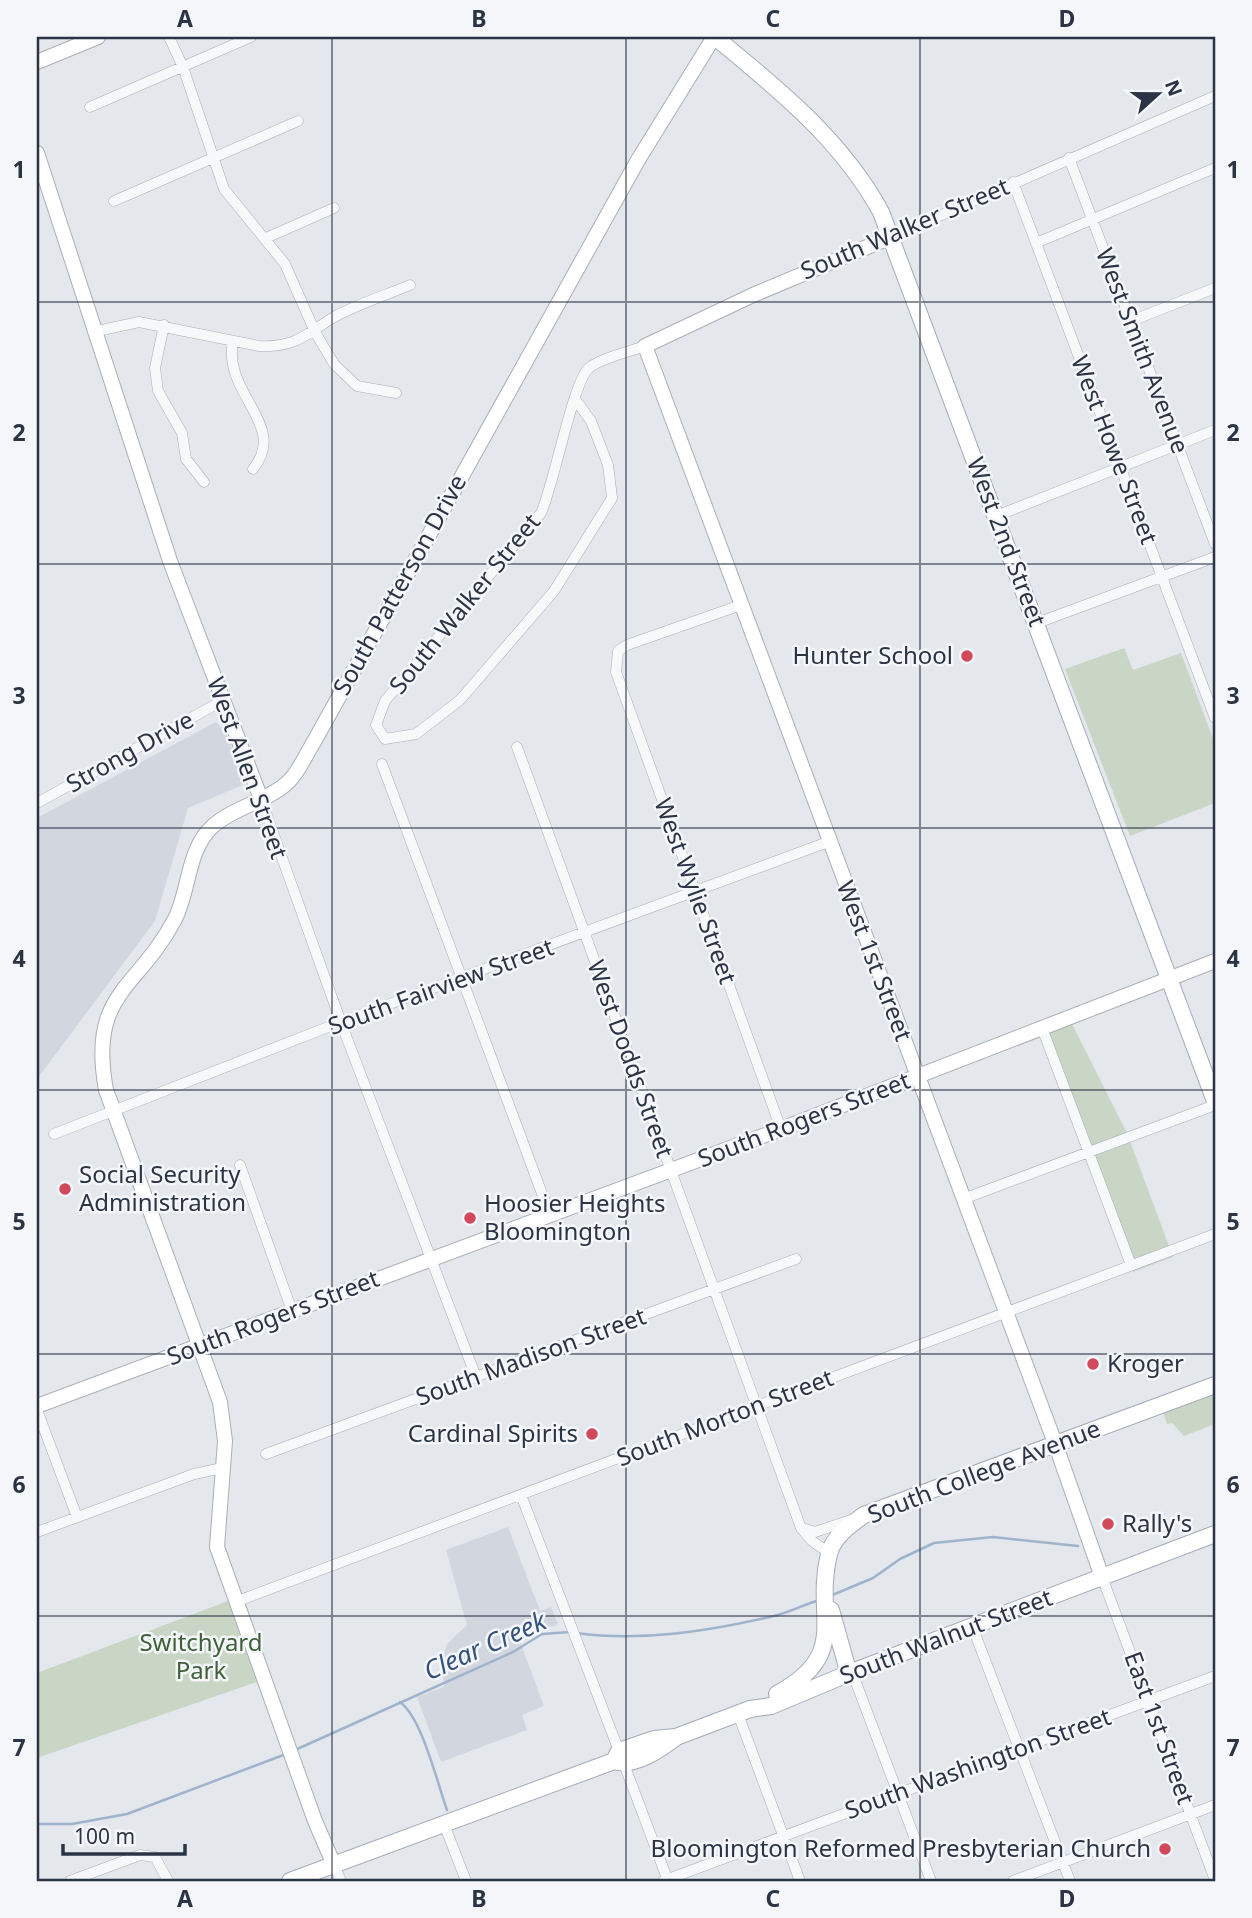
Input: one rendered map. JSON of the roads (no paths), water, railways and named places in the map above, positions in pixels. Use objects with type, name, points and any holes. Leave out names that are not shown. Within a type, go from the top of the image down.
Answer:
[{"type":"main road","name":"West 2nd Street","points":[[714,37],[801,109],[846,157],[865,182],[891,237],[1215,1103]]},
{"type":"main road","name":"South College Avenue","points":[[829,1553],[843,1531],[864,1515],[1215,1385]]},
{"type":"main road","name":"South Walnut Street","points":[[290,1881],[619,1759],[654,1739],[676,1737],[744,1712],[771,1706],[858,1670],[1215,1534]]},
{"type":"main road","points":[[744,1712],[799,1682],[810,1672],[824,1644],[829,1617],[829,1553]]},
{"type":"main road","points":[[829,1617],[846,1653],[847,1667],[858,1670]]},
{"type":"street","points":[[37,62],[98,37]]},
{"type":"street","points":[[169,37],[183,67],[224,189],[285,264],[315,332],[334,364],[350,381],[368,390],[396,393]]},
{"type":"street","points":[[90,107],[251,37]]},
{"type":"street","name":"South Patterson Drive","points":[[334,1865],[234,1602],[216,1547],[225,1424],[200,1347],[114,1111],[101,1064],[107,1017],[123,987],[176,917],[200,840],[214,824],[289,782],[311,747],[638,160],[714,37]]},
{"type":"street","name":"South Walker Street","points":[[575,399],[591,421],[608,465],[612,498],[554,591],[460,700],[416,734],[385,738],[376,725],[385,701],[541,513],[550,494],[575,399],[580,381],[589,367],[645,346],[753,295],[1215,96]]},
{"type":"street","points":[[114,201],[298,121]]},
{"type":"street","name":"West Allen Street","points":[[37,153],[170,561],[261,799],[429,1259],[476,1377]]},
{"type":"street","name":"West Smith Avenue","points":[[1069,158],[1215,544]]},
{"type":"street","points":[[1036,243],[1215,168]]},
{"type":"street","name":"West Howe Street","points":[[1013,182],[1213,704],[1215,718]]},
{"type":"street","points":[[266,238],[334,208]]},
{"type":"street","points":[[97,331],[139,322],[233,341],[277,346],[294,342],[315,332],[334,317],[410,285]]},
{"type":"street","points":[[1131,321],[1215,288]]},
{"type":"street","points":[[164,325],[155,368],[158,391],[182,433],[187,459],[204,482]]},
{"type":"street","points":[[233,341],[230,354],[235,380],[265,435],[264,452],[253,469]]},
{"type":"street","name":"West 1st Street","points":[[645,346],[828,842],[1055,1443],[1101,1577]]},
{"type":"street","points":[[996,516],[1215,430]]},
{"type":"street","points":[[1037,623],[1215,557]]},
{"type":"street","name":"West Wylie Street","points":[[741,606],[626,645],[618,651],[616,672],[781,1129]]},
{"type":"street","name":"Strong Drive","points":[[37,803],[222,701]]},
{"type":"street","name":"West Dodds Street","points":[[517,747],[801,1528],[812,1541],[829,1553]]},
{"type":"street","points":[[382,764],[550,1215]]},
{"type":"street","name":"South Fairview Street","points":[[54,1134],[341,1023],[828,842]]},
{"type":"street","name":"South Rogers Street","points":[[37,1408],[781,1129],[1215,961]]},
{"type":"street","points":[[1042,1028],[1131,1265]]},
{"type":"street","points":[[963,1199],[1215,1103]]},
{"type":"street","points":[[240,1165],[292,1311]]},
{"type":"street","name":"South Morton Street","points":[[234,1602],[1215,1234]]},
{"type":"street","name":"South Madison Street","points":[[266,1454],[796,1259]]},
{"type":"street","points":[[37,1408],[77,1517]]},
{"type":"street","points":[[37,1532],[194,1474],[222,1468]]},
{"type":"street","points":[[521,1495],[666,1881]]},
{"type":"street","points":[[801,1528],[815,1532],[864,1515]]},
{"type":"street","name":"East 1st Street","points":[[1101,1577],[1215,1880]]},
{"type":"street","points":[[972,1626],[1069,1881]]},
{"type":"street","points":[[858,1670],[898,1793],[931,1881]]},
{"type":"street","name":"South Washington Street","points":[[666,1881],[1215,1676]]},
{"type":"street","points":[[744,1712],[800,1881]]},
{"type":"street","points":[[1013,1881],[1215,1805]]},
{"type":"street","points":[[444,1824],[466,1881]]},
{"type":"street","points":[[70,1881],[140,1855],[155,1857],[167,1881]]},
{"type":"street","points":[[334,1865],[341,1881]]},
{"type":"waterway","name":"Clear Creek","points":[[830,1596],[873,1578],[900,1559],[934,1543],[993,1537],[1078,1546]]},
{"type":"waterway","name":"Clear Creek","points":[[576,1633],[626,1636],[676,1634],[774,1616],[820,1600]]},
{"type":"waterway","name":"Clear Creek","points":[[295,1750],[513,1652],[542,1634],[570,1632]]},
{"type":"waterway","points":[[400,1702],[408,1710],[422,1736],[447,1810]]},
{"type":"waterway","name":"Clear Creek","points":[[37,1824],[72,1824],[127,1814],[286,1754]]},
{"type":"place","name":"Hunter School","points":[[967,656]]},
{"type":"place","name":"Social Security Administration","points":[[65,1189]]},
{"type":"place","name":"Hoosier Heights Bloomington","points":[[470,1218]]},
{"type":"place","name":"Kroger","points":[[1093,1364]]},
{"type":"place","name":"Cardinal Spirits","points":[[592,1434]]},
{"type":"place","name":"Rally's","points":[[1108,1524]]},
{"type":"place","name":"Bloomington Reformed Presbyterian Church","points":[[1165,1849]]},
{"type":"park label","name":"Switchyard Park","points":[[201,1657]]}]
